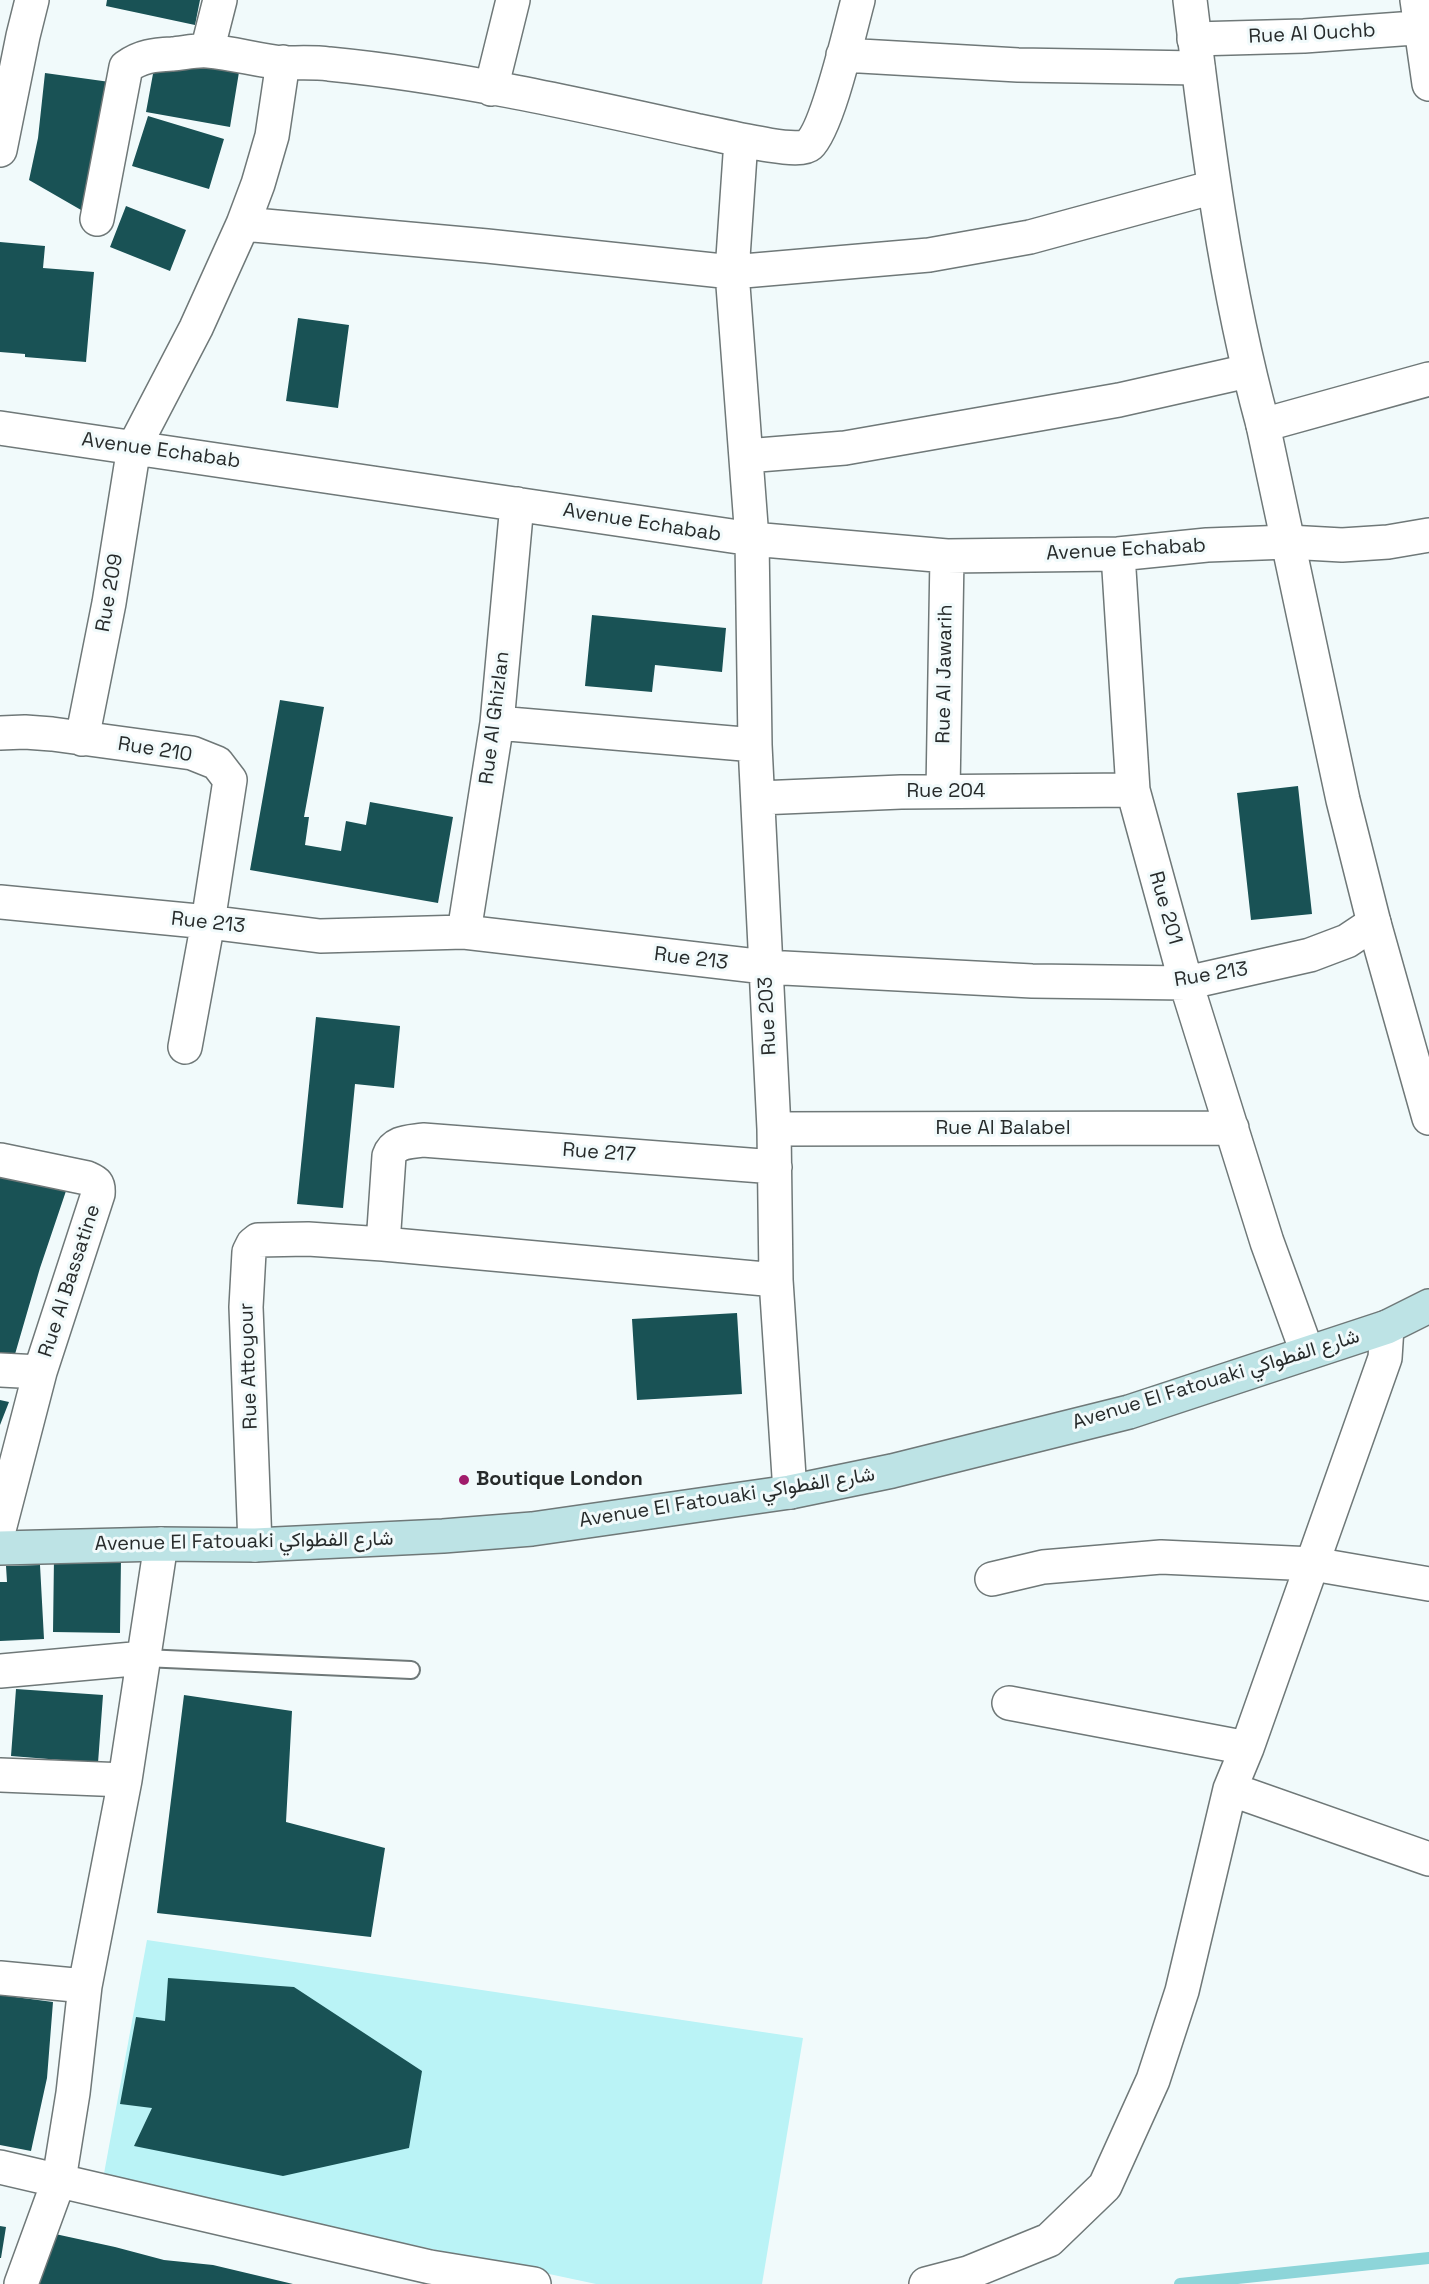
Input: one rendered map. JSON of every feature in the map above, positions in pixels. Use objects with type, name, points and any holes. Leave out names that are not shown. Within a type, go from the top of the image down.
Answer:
[{"type":"main road","name":"Avenue El Fatouaki شارع الفطواكي","points":[[0,1548],[161,1544],[255,1545],[442,1536],[532,1528],[790,1492],[892,1472],[1129,1412],[1387,1327],[1429,1306]]},
{"type":"street","points":[[1,146],[32,0]]},
{"type":"street","points":[[207,51],[220,0]]},
{"type":"street","points":[[491,89],[513,0]]},
{"type":"street","points":[[98,219],[126,67],[138,58],[207,51],[283,63],[350,66],[491,89],[741,140],[803,149],[809,145],[826,114],[858,0]]},
{"type":"street","points":[[1190,0],[1214,187],[1248,371],[1263,424],[1343,800],[1374,923],[1429,1118]]},
{"type":"street","points":[[1423,18],[1429,84]]},
{"type":"street","name":"Rue Al Ouchb","points":[[843,55],[1018,65],[1196,53],[1423,18]]},
{"type":"street","name":"Rue 209","points":[[82,739],[109,603],[134,447],[196,328],[243,224],[272,136],[283,63]]},
{"type":"street","name":"Rue 203","points":[[741,140],[732,272],[752,539],[755,745],[774,1129],[776,1280],[790,1492]]},
{"type":"street","points":[[243,224],[487,246],[732,272],[929,255],[1030,237],[1214,187]]},
{"type":"street","points":[[746,456],[845,448],[1119,400],[1248,371]]},
{"type":"street","points":[[1263,424],[1429,379]]},
{"type":"street","name":"Avenue Echabab","points":[[0,428],[752,539],[947,556],[1118,554],[1207,545],[1369,544],[1429,536]]},
{"type":"street","name":"Rue Al Ghizlan","points":[[464,932],[497,723],[517,504]]},
{"type":"street","name":"Rue 201","points":[[1118,554],[1133,790],[1186,982],[1267,1242],[1306,1352]]},
{"type":"street","name":"Rue Al Jawarih","points":[[943,791],[947,556]]},
{"type":"street","points":[[497,723],[755,745]]},
{"type":"street","name":"Rue 210","points":[[0,733],[25,732],[192,753],[217,763],[230,780],[208,922],[185,1047]]},
{"type":"street","name":"Rue 204","points":[[759,798],[943,791],[1133,790]]},
{"type":"street","name":"Rue 213","points":[[0,902],[208,922],[320,936],[464,932],[765,967],[1032,981],[1186,982],[1310,955],[1347,941],[1374,923]]},
{"type":"street","name":"Rue Al Balabel","points":[[774,1129],[1232,1128]]},
{"type":"street","name":"Rue 217","points":[[383,1244],[390,1152],[401,1143],[423,1140],[775,1167]]},
{"type":"street","name":"Rue Al Bassatine","points":[[0,1160],[87,1178],[99,1186],[40,1372]]},
{"type":"street","name":"Rue Attoyour","points":[[255,1545],[246,1307],[249,1252],[258,1240],[308,1239],[383,1244]]},
{"type":"street","points":[[383,1244],[776,1280]]},
{"type":"street","points":[[926,2284],[968,2273],[1049,2241],[1105,2186],[1153,2080],[1182,1991],[1230,1789],[1247,1748],[1385,1358],[1387,1327]]},
{"type":"street","points":[[0,1370],[40,1372],[0,1526]]},
{"type":"street","points":[[21,2284],[59,2180],[73,2093],[85,1986],[125,1780],[161,1544]]},
{"type":"street","points":[[992,1579],[1042,1567],[1161,1557],[1313,1564],[1429,1584]]},
{"type":"street","points":[[0,1671],[144,1659]]},
{"type":"street","points":[[1009,1703],[1247,1748]]},
{"type":"street","points":[[0,1775],[125,1780]]},
{"type":"street","points":[[1230,1789],[1429,1859]]},
{"type":"street","points":[[0,1978],[85,1986]]},
{"type":"street","points":[[0,2167],[59,2180],[428,2276],[534,2284]]},
{"type":"lane","points":[[144,1659],[411,1670]]},
{"type":"shaded area","points":[[147,1940],[803,2038],[762,2284],[596,2284],[103,2179]]},
{"type":"building","points":[[107,0],[200,0],[195,25],[106,6]]},
{"type":"building","points":[[157,52],[240,66],[230,127],[146,112]]},
{"type":"building","points":[[45,73],[117,83],[88,214],[29,180],[38,138]]},
{"type":"building","points":[[148,116],[224,139],[209,189],[132,166]]},
{"type":"building","points":[[126,206],[186,230],[170,271],[110,247]]},
{"type":"building","points":[[0,242],[45,246],[43,268],[94,272],[86,362],[25,357],[25,354],[0,352]]},
{"type":"building","points":[[298,318],[349,325],[338,408],[286,401]]},
{"type":"building","points":[[592,615],[726,628],[722,672],[655,665],[652,692],[585,686]]},
{"type":"building","points":[[280,700],[324,707],[304,817],[309,817],[305,845],[341,851],[346,821],[366,825],[370,802],[453,817],[438,903],[250,870]]},
{"type":"building","points":[[1298,786],[1312,914],[1251,920],[1237,793]]},
{"type":"building","points":[[316,1017],[400,1026],[394,1088],[355,1084],[343,1208],[297,1204]]},
{"type":"building","points":[[0,1177],[66,1191],[40,1268],[11,1368],[0,1366]]},
{"type":"building","points":[[737,1313],[742,1394],[637,1400],[632,1319]]},
{"type":"building","points":[[0,1400],[9,1402],[0,1425]]},
{"type":"building","points":[[54,1557],[121,1558],[120,1633],[53,1632]]},
{"type":"building","points":[[40,1565],[44,1639],[0,1641],[0,1582],[7,1582],[6,1566]]},
{"type":"building","points":[[16,1689],[103,1695],[98,1763],[11,1756]]},
{"type":"building","points":[[184,1695],[292,1711],[286,1822],[385,1848],[371,1937],[157,1913]]},
{"type":"building","points":[[168,1978],[294,1987],[422,2071],[409,2148],[283,2176],[134,2146],[152,2108],[120,2104],[136,2017],[165,2021]]},
{"type":"building","points":[[0,1995],[53,2002],[47,2078],[31,2151],[0,2145]]},
{"type":"building","points":[[0,2226],[6,2227],[1,2258],[0,2258]]},
{"type":"building","points":[[46,2232],[164,2260],[213,2265],[293,2284],[32,2284]]},
{"type":"waterway","points":[[1180,2284],[1429,2258]]},
{"type":"place","name":"Boutique London","points":[[464,1480]]}]
